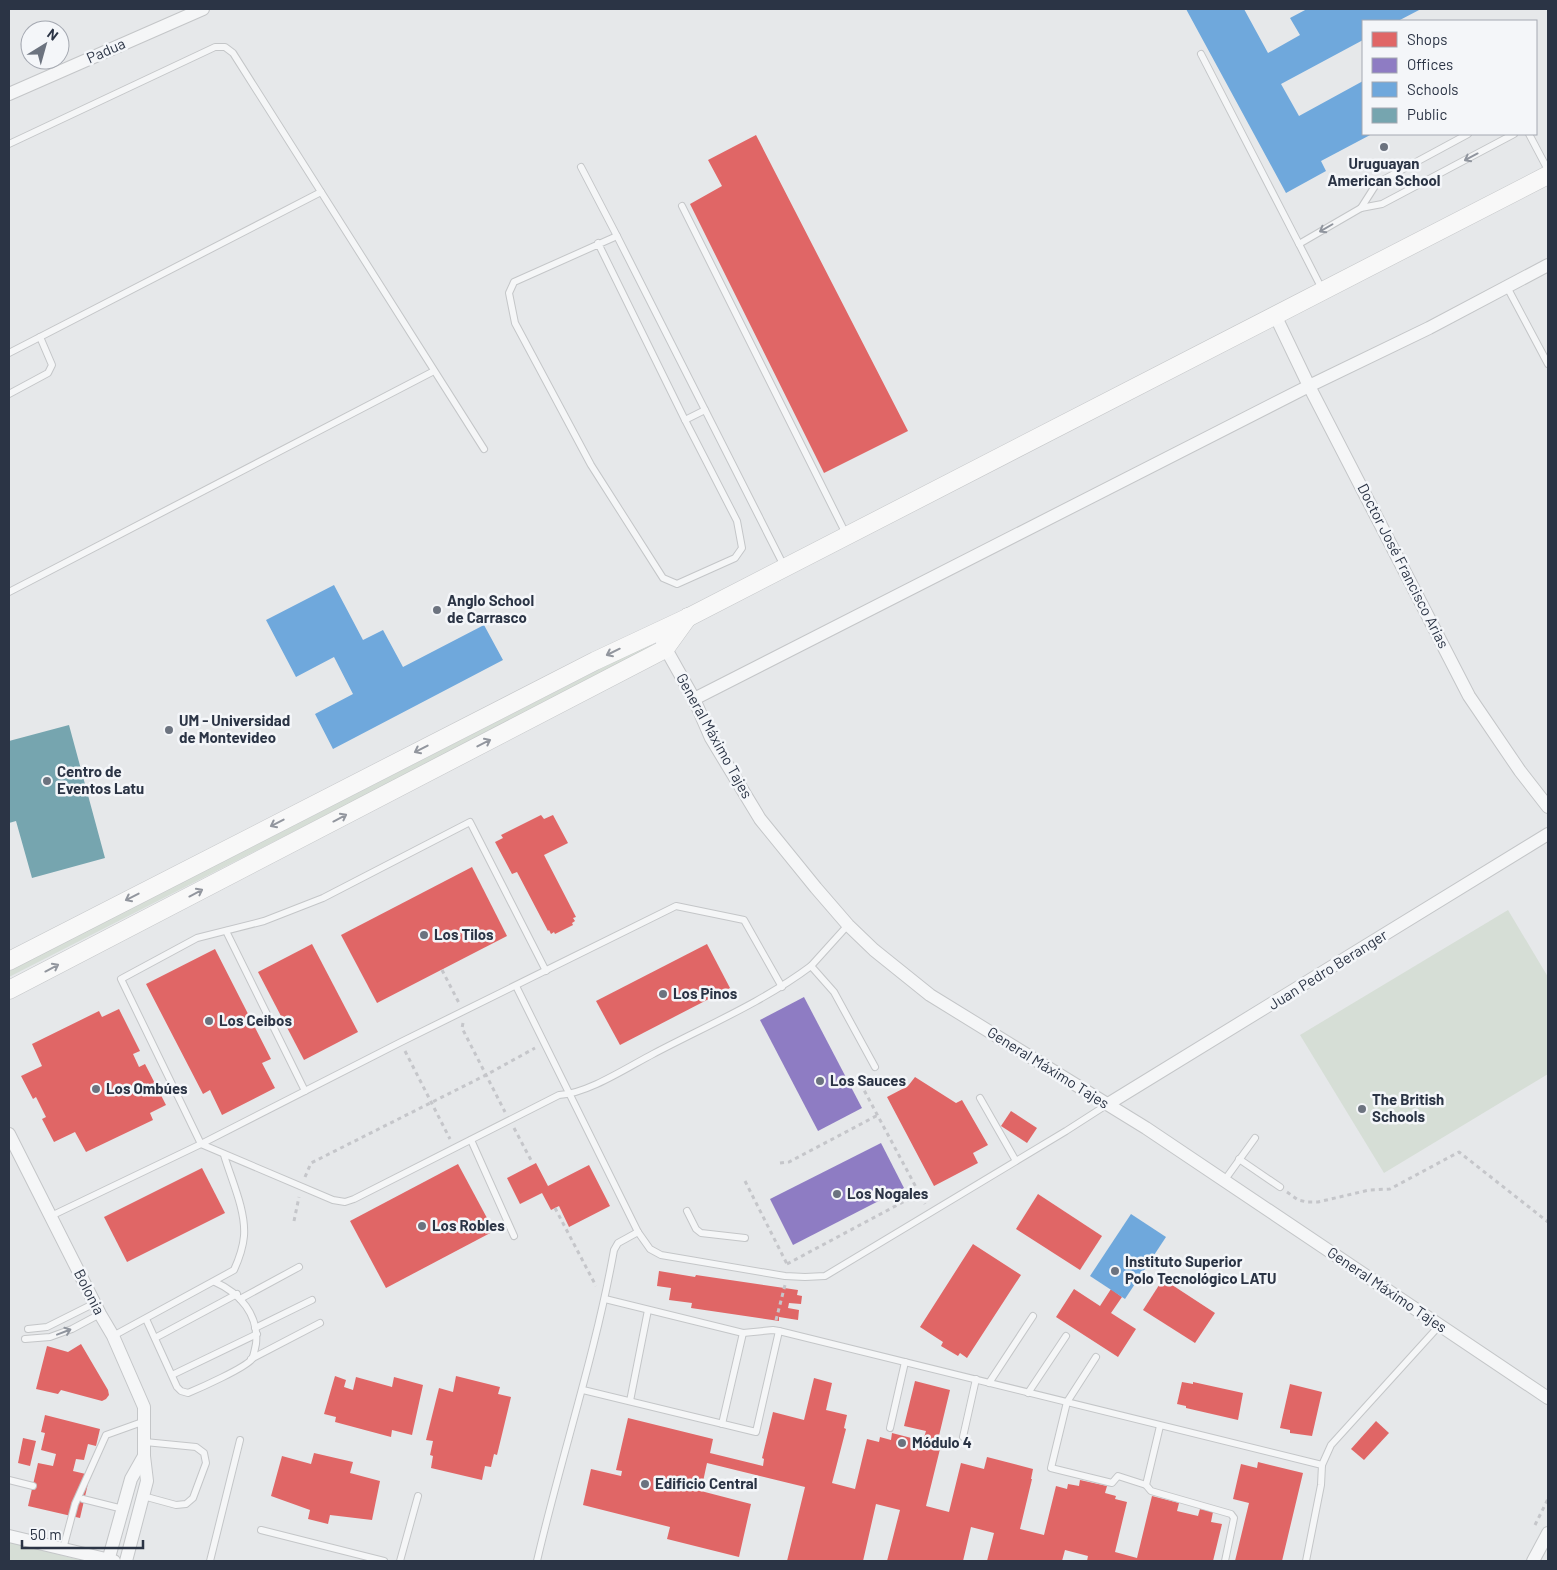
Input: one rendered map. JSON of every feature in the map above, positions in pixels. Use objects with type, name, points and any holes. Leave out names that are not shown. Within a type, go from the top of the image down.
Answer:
[{"type":"street","name":"Padua","points":[[9,94],[203,9]]},
{"type":"street","points":[[9,960],[595,661],[689,617],[784,566],[846,536],[1548,175]]},
{"type":"street","points":[[694,699],[1548,266]]},
{"type":"street","name":"Doctor José Francisco Arias","points":[[1275,315],[1470,696],[1520,771],[1548,806]]},
{"type":"street","points":[[9,990],[665,648],[689,617]]},
{"type":"street","name":"General Máximo Tajes","points":[[657,631],[694,699],[711,738],[760,819],[848,925],[874,950],[930,995],[1108,1104],[1548,1398]]},
{"type":"street","name":"Juan Pedro Beranger","points":[[1108,1104],[1548,834]]},
{"type":"street","name":"Bolonia","points":[[9,1134],[113,1336],[144,1407],[144,1456],[147,1481],[126,1561]]},
{"type":"street","name":"Bolonia","points":[[110,1561],[131,1479],[144,1456]]},
{"type":"street","points":[[1533,1561],[1548,1533]]},
{"type":"street","points":[[9,1536],[110,1561]]},
{"type":"lane","points":[[9,144],[215,48],[225,46],[233,53],[484,449]]},
{"type":"lane","points":[[1201,54],[1323,290]]},
{"type":"lane","points":[[1361,208],[1375,186],[1381,181],[1466,135]]},
{"type":"lane","points":[[1298,244],[1361,208],[1382,204],[1512,135]]},
{"type":"lane","points":[[1530,135],[1548,170]]},
{"type":"lane","points":[[581,167],[784,566]]},
{"type":"lane","points":[[9,353],[321,192]]},
{"type":"lane","points":[[682,206],[846,536]]},
{"type":"lane","points":[[598,243],[736,521],[742,548],[735,558],[677,584],[662,578],[591,464],[515,322],[509,293],[514,282],[598,243],[617,236]]},
{"type":"lane","points":[[1507,287],[1548,364]]},
{"type":"lane","points":[[9,394],[51,370],[52,365],[40,337]]},
{"type":"lane","points":[[9,592],[434,371]]},
{"type":"lane","points":[[685,420],[705,410]]},
{"type":"lane","points":[[546,971],[470,822],[323,898],[264,920],[197,938],[121,979],[201,1144],[333,1200],[345,1202],[559,1095],[570,1094],[602,1081],[782,987],[811,966],[848,925]]},
{"type":"lane","points":[[51,1216],[201,1144],[401,1042],[676,906],[744,920],[782,987]]},
{"type":"lane","points":[[226,931],[305,1091]]},
{"type":"lane","points":[[811,966],[834,992],[875,1067]]},
{"type":"lane","points":[[516,986],[638,1232],[650,1249],[661,1255],[786,1276],[825,1276],[1108,1104]]},
{"type":"lane","points":[[980,1098],[1016,1161]]},
{"type":"lane","points":[[1224,1181],[1255,1138]]},
{"type":"lane","points":[[471,1140],[514,1236]]},
{"type":"lane","points":[[113,1336],[146,1320],[234,1270],[242,1251],[244,1219],[224,1155]]},
{"type":"lane","points":[[1239,1159],[1280,1188]]},
{"type":"lane","points":[[687,1211],[696,1229],[701,1232],[745,1238]]},
{"type":"lane","points":[[537,1561],[583,1390],[605,1299],[614,1250],[618,1243],[638,1232]]},
{"type":"lane","points":[[155,1338],[298,1267]]},
{"type":"lane","points":[[215,1282],[238,1296],[251,1314],[256,1331],[255,1349],[251,1359]]},
{"type":"lane","points":[[605,1299],[743,1332],[776,1330],[1322,1465]]},
{"type":"lane","points":[[172,1374],[312,1300]]},
{"type":"lane","points":[[28,1329],[47,1327],[98,1308]]},
{"type":"lane","points":[[25,1339],[50,1337],[72,1328],[98,1308]]},
{"type":"lane","points":[[630,1401],[648,1310]]},
{"type":"lane","points":[[990,1383],[1032,1316]]},
{"type":"lane","points":[[146,1320],[177,1387],[181,1392],[188,1393],[225,1376],[251,1359],[320,1323]]},
{"type":"lane","points":[[1306,1561],[1321,1485],[1322,1465],[1331,1445],[1439,1326]]},
{"type":"lane","points":[[583,1390],[756,1432],[776,1330]]},
{"type":"lane","points":[[722,1424],[743,1332]]},
{"type":"lane","points":[[1028,1393],[1066,1336]]},
{"type":"lane","points":[[1096,1357],[1067,1402],[1052,1468],[1112,1483],[1118,1476],[1146,1485],[1151,1491],[1231,1514],[1234,1518],[1225,1561]]},
{"type":"lane","points":[[890,1428],[905,1362]]},
{"type":"lane","points":[[963,1437],[976,1380]]},
{"type":"lane","points":[[63,1549],[75,1504],[106,1435],[145,1421]]},
{"type":"lane","points":[[1146,1485],[1160,1426]]},
{"type":"lane","points":[[210,1561],[240,1440]]},
{"type":"lane","points":[[143,1496],[176,1505],[186,1504],[193,1498],[206,1463],[204,1453],[196,1447],[145,1442]]},
{"type":"lane","points":[[9,1480],[33,1486]]},
{"type":"lane","points":[[400,1561],[418,1496]]},
{"type":"lane","points":[[84,1499],[123,1509]]},
{"type":"lane","points":[[262,1530],[384,1561]]},
{"type":"path","points":[[442,970],[464,1012],[462,1028],[532,1162]]},
{"type":"path","points":[[401,1042],[455,1148]]},
{"type":"path","points":[[294,1221],[301,1186],[312,1163],[545,1043]]},
{"type":"path","points":[[875,1067],[864,1090],[920,1196],[931,1213]]},
{"type":"path","points":[[780,1163],[789,1162],[878,1116]]},
{"type":"path","points":[[1280,1188],[1298,1200],[1308,1202],[1318,1202],[1369,1190],[1390,1189],[1459,1152],[1548,1222]]},
{"type":"path","points":[[744,1181],[787,1264],[786,1276]]},
{"type":"path","points":[[787,1264],[903,1202],[920,1196]]},
{"type":"path","points":[[555,1208],[596,1288],[605,1299]]},
{"type":"path","points":[[776,1330],[784,1288]]},
{"type":"shaded area","points":[[649,644],[652,645],[651,649],[9,977],[9,971]]},
{"type":"shaded area","points":[[1508,910],[1548,977],[1548,1074],[1384,1173],[1300,1035]]},
{"type":"shaded area","points":[[9,1542],[84,1561],[9,1561]]},
{"type":"building: Shops","points":[[756,135],[908,431],[824,473],[690,204],[722,186],[708,160]]},
{"type":"building: Shops","points":[[541,815],[544,819],[553,815],[568,843],[544,855],[576,917],[573,918],[575,921],[572,923],[573,925],[555,934],[554,932],[551,934],[548,931],[517,872],[512,874],[495,842],[503,838],[501,835]]},
{"type":"building: Shops","name":"Los Tilos","points":[[472,867],[507,936],[377,1003],[341,935]]},
{"type":"building: Shops","points":[[312,944],[358,1032],[304,1060],[258,972]]},
{"type":"building: Shops","name":"Los Pinos","points":[[707,944],[730,988],[620,1045],[596,1001]]},
{"type":"building: Shops","name":"Los Ceibos","points":[[215,949],[271,1059],[262,1063],[275,1088],[222,1115],[210,1090],[203,1094],[146,984]]},
{"type":"building: Shops","name":"Los Ombúes","points":[[119,1009],[140,1051],[133,1054],[139,1067],[145,1064],[166,1105],[150,1113],[153,1120],[86,1152],[75,1132],[54,1142],[42,1119],[46,1117],[36,1097],[33,1099],[21,1076],[42,1066],[32,1044],[99,1011],[102,1017]]},
{"type":"building: Shops","points":[[915,1077],[956,1103],[962,1100],[988,1145],[973,1153],[978,1163],[934,1186],[887,1097],[908,1086]]},
{"type":"building: Shops","points":[[1011,1111],[1037,1128],[1027,1143],[1001,1126]]},
{"type":"building: Shops","points":[[536,1163],[548,1186],[589,1165],[610,1206],[569,1227],[559,1206],[551,1210],[542,1193],[520,1204],[507,1178]]},
{"type":"building: Shops","name":"Los Robles","points":[[458,1164],[494,1231],[386,1288],[350,1221]]},
{"type":"building: Shops","points":[[202,1168],[225,1213],[127,1262],[104,1217]]},
{"type":"building: Shops","points":[[1038,1194],[1102,1236],[1080,1270],[1016,1229]]},
{"type":"building: Shops","points":[[973,1244],[1021,1275],[967,1358],[960,1353],[958,1356],[941,1346],[943,1342],[920,1327]]},
{"type":"building: Shops","points":[[659,1271],[798,1290],[797,1295],[802,1296],[801,1304],[789,1303],[788,1308],[799,1310],[798,1320],[779,1317],[779,1321],[691,1308],[692,1303],[669,1300],[671,1288],[657,1286]]},
{"type":"building: Shops","points":[[1163,1279],[1215,1313],[1195,1343],[1143,1310]]},
{"type":"building: Shops","points":[[1074,1289],[1100,1306],[1111,1289],[1122,1297],[1111,1313],[1136,1329],[1118,1357],[1056,1317]]},
{"type":"building: Shops","points":[[81,1344],[108,1390],[109,1395],[106,1399],[102,1401],[61,1390],[58,1394],[36,1389],[47,1346],[68,1352]]},
{"type":"building: Shops","points":[[335,1376],[346,1380],[344,1387],[353,1390],[356,1377],[392,1387],[394,1377],[423,1385],[412,1435],[392,1430],[391,1437],[335,1422],[336,1417],[324,1414]]},
{"type":"building: Shops","points":[[456,1376],[500,1387],[498,1394],[511,1397],[497,1455],[494,1454],[491,1467],[485,1466],[482,1480],[431,1468],[433,1456],[430,1455],[433,1441],[426,1440],[439,1388],[453,1392]]},
{"type":"building: Shops","points":[[814,1378],[832,1383],[826,1410],[847,1415],[844,1428],[846,1429],[832,1483],[855,1489],[867,1439],[879,1442],[880,1437],[891,1440],[892,1433],[923,1441],[926,1431],[904,1426],[915,1381],[950,1390],[937,1444],[941,1445],[926,1506],[949,1512],[961,1463],[984,1469],[987,1457],[1033,1469],[1020,1529],[1044,1535],[1056,1486],[1067,1489],[1068,1484],[1079,1486],[1080,1480],[1107,1486],[1105,1493],[1116,1496],[1115,1499],[1127,1502],[1115,1552],[1137,1558],[1152,1496],[1179,1503],[1177,1511],[1198,1516],[1200,1509],[1213,1512],[1211,1522],[1222,1524],[1213,1561],[1087,1561],[1088,1556],[1065,1550],[1062,1561],[987,1561],[994,1533],[971,1527],[963,1561],[887,1561],[900,1510],[876,1504],[863,1561],[787,1561],[805,1487],[707,1463],[701,1491],[751,1504],[739,1557],[667,1539],[670,1527],[583,1505],[591,1469],[621,1476],[622,1471],[616,1470],[628,1418],[713,1439],[710,1453],[763,1466],[764,1459],[762,1458],[773,1412],[804,1420]]},
{"type":"building: Shops","points":[[1182,1382],[1193,1384],[1193,1382],[1243,1393],[1238,1420],[1186,1408],[1186,1406],[1177,1404]]},
{"type":"building: Shops","points":[[1290,1384],[1322,1392],[1312,1436],[1290,1433],[1290,1430],[1280,1428]]},
{"type":"building: Shops","points":[[45,1415],[100,1429],[96,1446],[88,1444],[84,1460],[76,1459],[73,1471],[90,1475],[80,1518],[28,1506],[38,1463],[53,1466],[56,1454],[41,1450],[45,1433],[41,1432]]},
{"type":"building: Shops","points":[[1376,1421],[1389,1433],[1364,1460],[1351,1449]]},
{"type":"building: Shops","points":[[23,1438],[36,1441],[30,1466],[18,1463]]},
{"type":"building: Shops","points":[[314,1453],[353,1462],[350,1473],[380,1481],[372,1520],[330,1515],[328,1524],[308,1519],[310,1510],[271,1496],[282,1456],[311,1464]]},
{"type":"building: Shops","points":[[1258,1462],[1303,1473],[1282,1561],[1235,1561],[1249,1503],[1233,1499],[1241,1464],[1257,1468]]},
{"type":"building: Offices","name":"Los Sauces","points":[[804,997],[862,1108],[818,1131],[760,1020]]},
{"type":"building: Offices","name":"Los Nogales","points":[[881,1143],[904,1188],[793,1245],[770,1199]]},
{"type":"building: Schools","points":[[1186,9],[1244,9],[1268,53],[1300,35],[1290,18],[1307,9],[1421,9],[1400,20],[1362,20],[1362,41],[1281,84],[1299,116],[1362,82],[1362,135],[1370,135],[1321,161],[1326,171],[1286,193]]},
{"type":"building: Schools","points":[[334,585],[363,640],[383,630],[403,667],[484,625],[503,660],[333,749],[315,714],[353,694],[334,657],[296,677],[266,620]]},
{"type":"building: Schools","points":[[1131,1214],[1166,1237],[1125,1299],[1090,1276]]},
{"type":"building: Public","name":"Centro de Eventos Latu","points":[[69,725],[105,858],[32,878],[16,821],[9,823],[9,741]]},
{"type":"place","name":"Uruguayan American School","points":[[1384,147]]},
{"type":"place","name":"Anglo School de Carrasco","points":[[437,610]]},
{"type":"place","name":"UM - Universidad de Montevideo","points":[[169,730]]},
{"type":"place","name":"Centro de Eventos Latu","points":[[47,781]]},
{"type":"place","name":"Los Tilos","points":[[424,935]]},
{"type":"place","name":"Los Pinos","points":[[663,994]]},
{"type":"place","name":"Los Ceibos","points":[[209,1021]]},
{"type":"place","name":"Los Sauces","points":[[820,1081]]},
{"type":"place","name":"Los Ombúes","points":[[96,1089]]},
{"type":"place","name":"The British Schools","points":[[1362,1109]]},
{"type":"place","name":"Los Nogales","points":[[837,1194]]},
{"type":"place","name":"Los Robles","points":[[422,1226]]},
{"type":"place","name":"Instituto Superior Polo Tecnológico LATU","points":[[1115,1271]]},
{"type":"place","name":"Módulo 4","points":[[902,1443]]},
{"type":"place","name":"Edificio Central","points":[[645,1484]]}]
